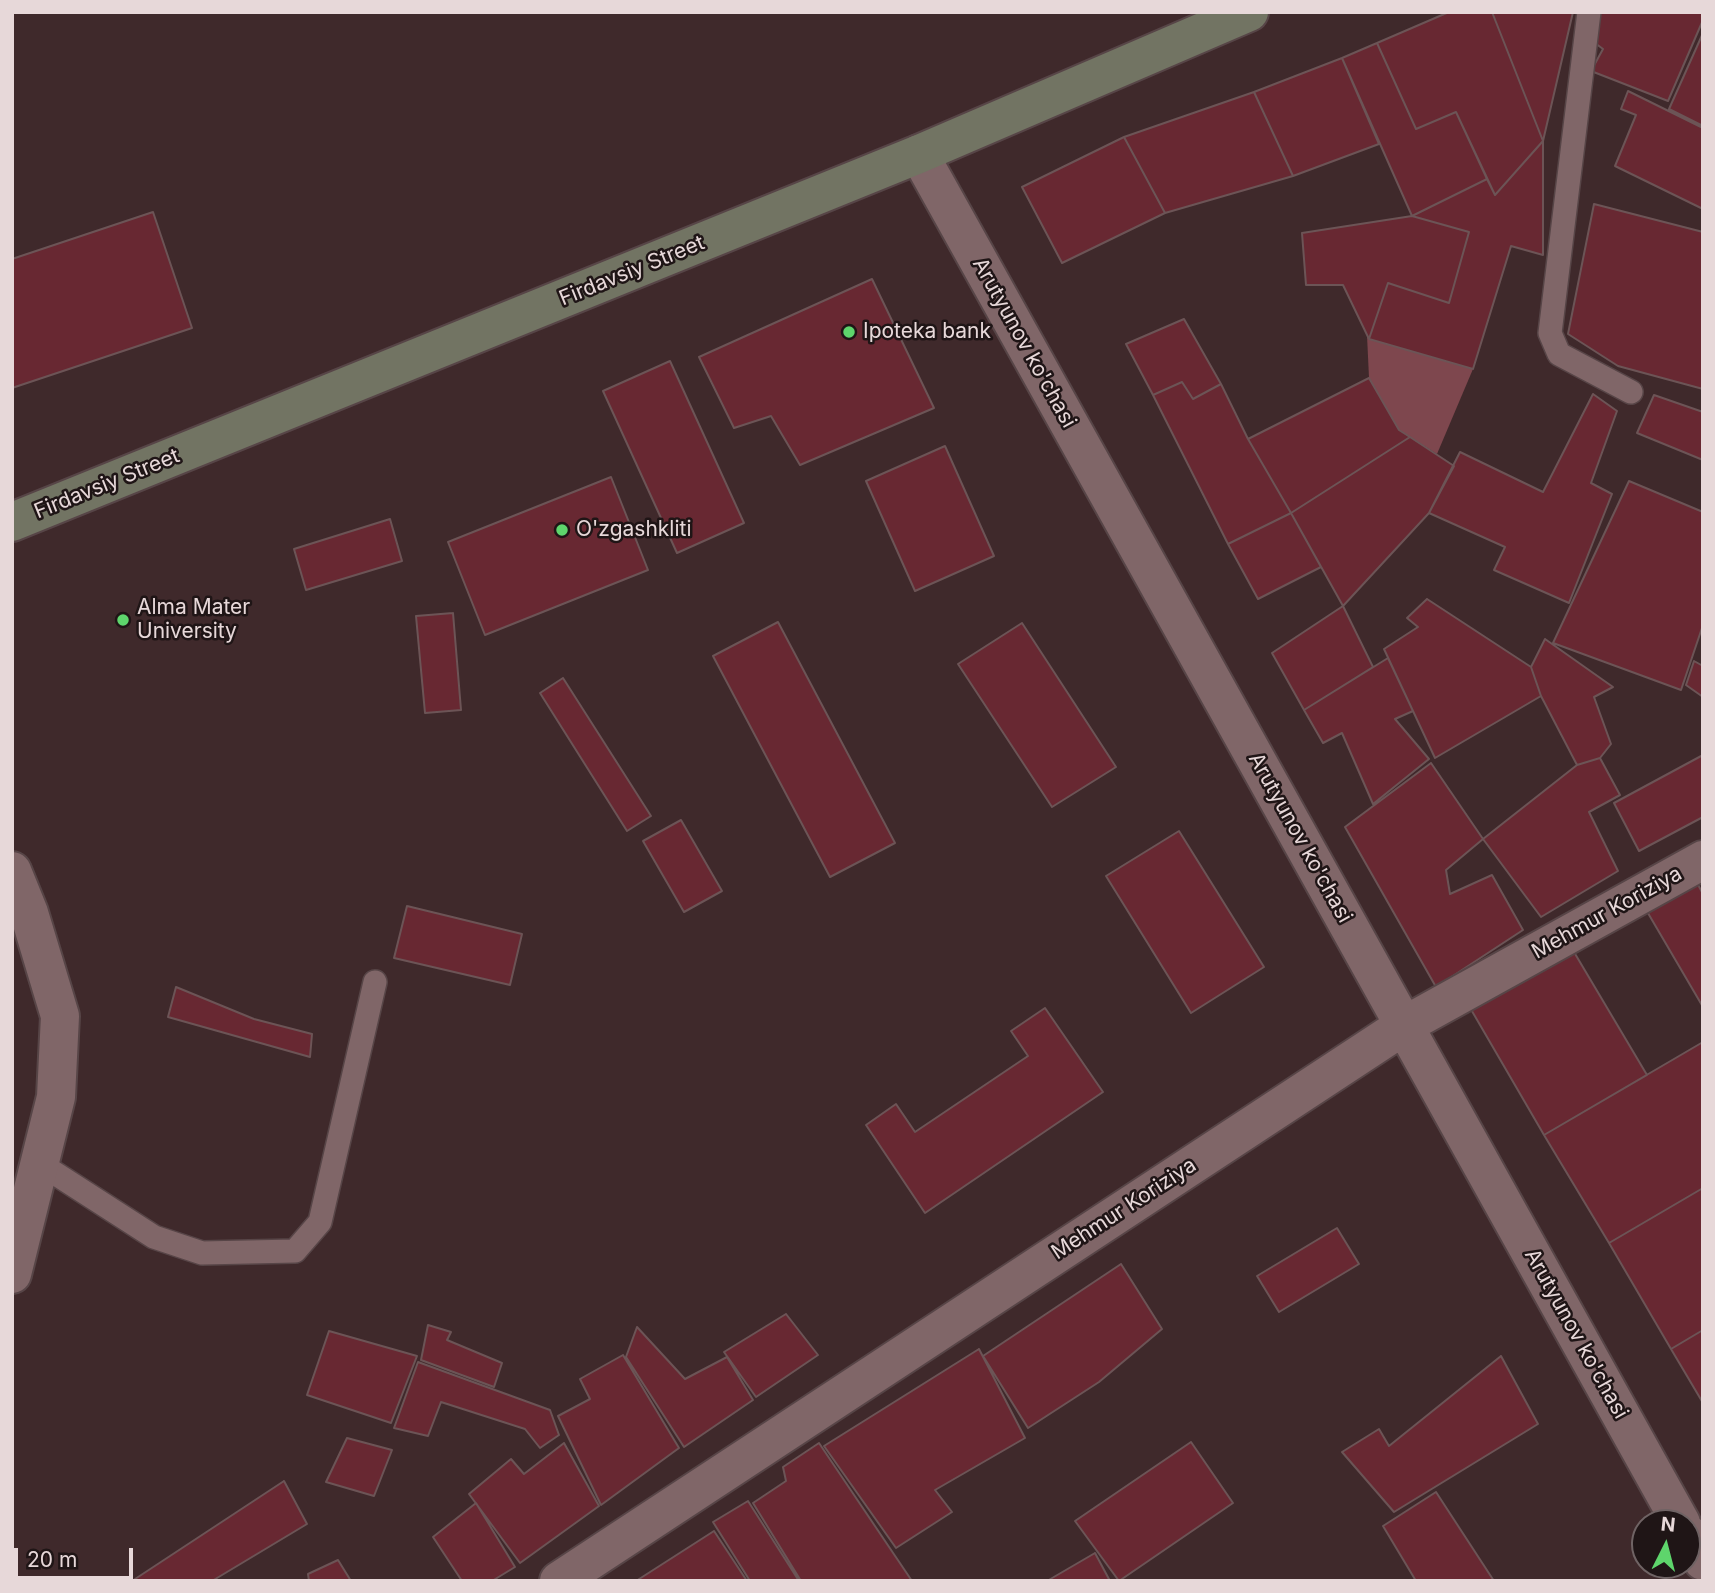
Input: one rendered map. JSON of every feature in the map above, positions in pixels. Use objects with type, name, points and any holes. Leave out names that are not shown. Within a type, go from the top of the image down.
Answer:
[{"type":"main road","name":"Firdavsiy Street","points":[[12,522],[919,154],[1249,12]]},
{"type":"street","name":"Arutyunov ko'chasi","points":[[919,154],[1673,1509]]},
{"type":"street","name":"Mehmur Koriziya","points":[[559,1581],[1405,1025],[1703,860]]},
{"type":"street","points":[[12,871],[29,913],[60,1016],[56,1097],[12,1274]]},
{"type":"lane","points":[[1589,12],[1550,333],[1559,354],[1631,392]]},
{"type":"lane","points":[[39,1163],[154,1237],[202,1253],[295,1251],[320,1222],[375,982]]},
{"type":"shaded area","points":[[1367,335],[1473,369],[1437,454],[1399,430],[1369,378]]},
{"type":"building","points":[[1449,12],[1492,12],[1543,141],[1495,195],[1456,112],[1416,129],[1377,43]]},
{"type":"building","points":[[1492,12],[1573,12],[1543,141]]},
{"type":"building","points":[[1597,12],[1703,12],[1703,20],[1668,101],[1591,71],[1603,49],[1587,37]]},
{"type":"building","points":[[1703,33],[1703,126],[1669,109]]},
{"type":"building","points":[[1377,43],[1416,129],[1456,112],[1487,179],[1412,216],[1342,58]]},
{"type":"building","points":[[1342,58],[1379,144],[1293,176],[1254,92]]},
{"type":"building","points":[[1628,91],[1703,128],[1703,209],[1615,166],[1636,115],[1621,109]]},
{"type":"building","points":[[1254,92],[1293,176],[1165,213],[1124,137]]},
{"type":"building","points":[[1124,137],[1165,213],[1062,263],[1022,187]]},
{"type":"building","points":[[1543,141],[1543,255],[1511,246],[1473,369],[1369,339],[1388,283],[1449,303],[1469,232],[1412,216],[1487,179],[1495,195]]},
{"type":"building","points":[[1594,204],[1703,232],[1703,389],[1618,366],[1568,334]]},
{"type":"building","points":[[153,212],[192,328],[12,388],[12,259]]},
{"type":"building","points":[[1412,216],[1469,232],[1449,303],[1388,283],[1369,339],[1343,285],[1306,285],[1302,233]]},
{"type":"building","points":[[872,279],[934,408],[800,465],[771,416],[734,428],[699,357]]},
{"type":"building","points":[[1184,319],[1221,384],[1193,399],[1182,382],[1153,395],[1126,344]]},
{"type":"building","points":[[670,361],[744,523],[677,553],[603,391]]},
{"type":"building","points":[[1369,378],[1399,430],[1410,437],[1291,513],[1248,439]]},
{"type":"building","points":[[1182,382],[1193,399],[1221,384],[1248,439],[1291,513],[1228,544],[1153,395]]},
{"type":"building","points":[[1593,394],[1617,411],[1591,483],[1612,494],[1569,603],[1494,570],[1505,547],[1429,513],[1460,452],[1543,492]]},
{"type":"building","points":[[1654,395],[1703,412],[1703,460],[1637,433]]},
{"type":"building","points":[[1410,437],[1454,466],[1429,513],[1343,606],[1291,513]]},
{"type":"building","points":[[945,446],[994,556],[915,591],[866,481]]},
{"type":"building","points":[[611,477],[648,570],[485,635],[448,542]]},
{"type":"building","points":[[1629,481],[1703,512],[1703,625],[1681,690],[1553,643]]},
{"type":"building","points":[[1291,513],[1321,567],[1258,599],[1228,544]]},
{"type":"building","points":[[390,519],[402,561],[306,590],[294,549]]},
{"type":"building","points":[[1427,599],[1531,667],[1541,696],[1435,758],[1384,649],[1418,627],[1407,618]]},
{"type":"building","points":[[1343,606],[1373,667],[1304,710],[1272,653]]},
{"type":"building","points":[[453,613],[461,710],[425,713],[416,616]]},
{"type":"building","points":[[778,622],[895,843],[830,877],[713,656]]},
{"type":"building","points":[[1022,623],[1116,767],[1052,807],[958,664]]},
{"type":"building","points":[[1545,639],[1613,687],[1594,697],[1611,744],[1600,758],[1577,765],[1541,696],[1531,667]]},
{"type":"building","points":[[1388,658],[1413,711],[1395,719],[1429,759],[1373,804],[1342,733],[1323,743],[1304,710]]},
{"type":"building","points":[[1694,661],[1703,666],[1703,697],[1686,685]]},
{"type":"building","points":[[563,678],[651,816],[627,831],[540,693]]},
{"type":"building","points":[[1703,755],[1703,817],[1639,851],[1614,803]]},
{"type":"building","points":[[1600,758],[1620,795],[1589,812],[1618,871],[1541,917],[1483,839],[1577,765]]},
{"type":"building","points":[[1431,763],[1483,839],[1446,870],[1450,894],[1492,875],[1523,930],[1436,987],[1345,827]]},
{"type":"building","points":[[681,820],[722,891],[684,912],[643,841]]},
{"type":"building","points":[[1179,831],[1264,967],[1191,1013],[1106,876]]},
{"type":"building","points":[[1695,879],[1703,894],[1703,1007],[1645,908]]},
{"type":"building","points":[[407,906],[522,934],[510,985],[394,958]]},
{"type":"building","points":[[1571,947],[1647,1075],[1544,1135],[1469,1006]]},
{"type":"building","points":[[176,987],[254,1019],[312,1034],[310,1057],[168,1017]]},
{"type":"building","points":[[1045,1008],[1103,1092],[925,1213],[866,1125],[896,1104],[915,1132],[1028,1056],[1011,1031]]},
{"type":"building","points":[[1703,1042],[1703,1188],[1609,1243],[1544,1135]]},
{"type":"building","points":[[1703,1188],[1703,1330],[1671,1349],[1609,1243]]},
{"type":"building","points":[[1337,1228],[1359,1264],[1279,1312],[1257,1276]]},
{"type":"building","points":[[1121,1264],[1162,1329],[1099,1382],[1028,1428],[983,1356]]},
{"type":"building","points":[[786,1314],[818,1355],[756,1397],[724,1352]]},
{"type":"building","points":[[428,1325],[451,1332],[447,1340],[502,1363],[494,1387],[421,1360]]},
{"type":"building","points":[[637,1327],[685,1379],[727,1357],[753,1400],[684,1447],[626,1357]]},
{"type":"building","points":[[1703,1330],[1703,1403],[1671,1349]]},
{"type":"building","points":[[329,1331],[417,1356],[391,1423],[307,1395]]},
{"type":"building","points":[[979,1349],[1025,1438],[935,1490],[952,1512],[896,1548],[824,1446]]},
{"type":"building","points":[[623,1355],[679,1448],[601,1505],[558,1416],[590,1399],[580,1379]]},
{"type":"building","points":[[1501,1356],[1538,1424],[1394,1512],[1342,1452],[1379,1429],[1389,1446]]},
{"type":"building","points":[[418,1362],[550,1410],[559,1435],[540,1448],[525,1429],[441,1402],[428,1436],[394,1428]]},
{"type":"building","points":[[347,1438],[392,1450],[374,1496],[326,1482]]},
{"type":"building","points":[[1191,1442],[1233,1503],[1119,1581],[1075,1521]]},
{"type":"building","points":[[564,1443],[599,1506],[520,1563],[469,1494],[511,1459],[524,1474]]},
{"type":"building","points":[[819,1443],[912,1581],[801,1581],[753,1503],[786,1481],[783,1467]]},
{"type":"building","points":[[284,1481],[307,1524],[212,1581],[132,1581]]},
{"type":"building","points":[[1436,1492],[1494,1581],[1416,1581],[1383,1526]]},
{"type":"building","points":[[748,1501],[799,1581],[750,1581],[713,1522]]},
{"type":"building","points":[[476,1503],[515,1567],[492,1581],[462,1581],[433,1537]]},
{"type":"building","points":[[714,1531],[747,1581],[636,1581]]},
{"type":"building","points":[[1095,1553],[1110,1581],[1047,1581]]},
{"type":"building","points":[[338,1560],[351,1581],[309,1581],[308,1574]]},
{"type":"place","name":"Ipoteka bank","points":[[849,332]]},
{"type":"place","name":"O'zgashkliti","points":[[562,530]]},
{"type":"place","name":"Alma Mater University","points":[[123,620]]}]
